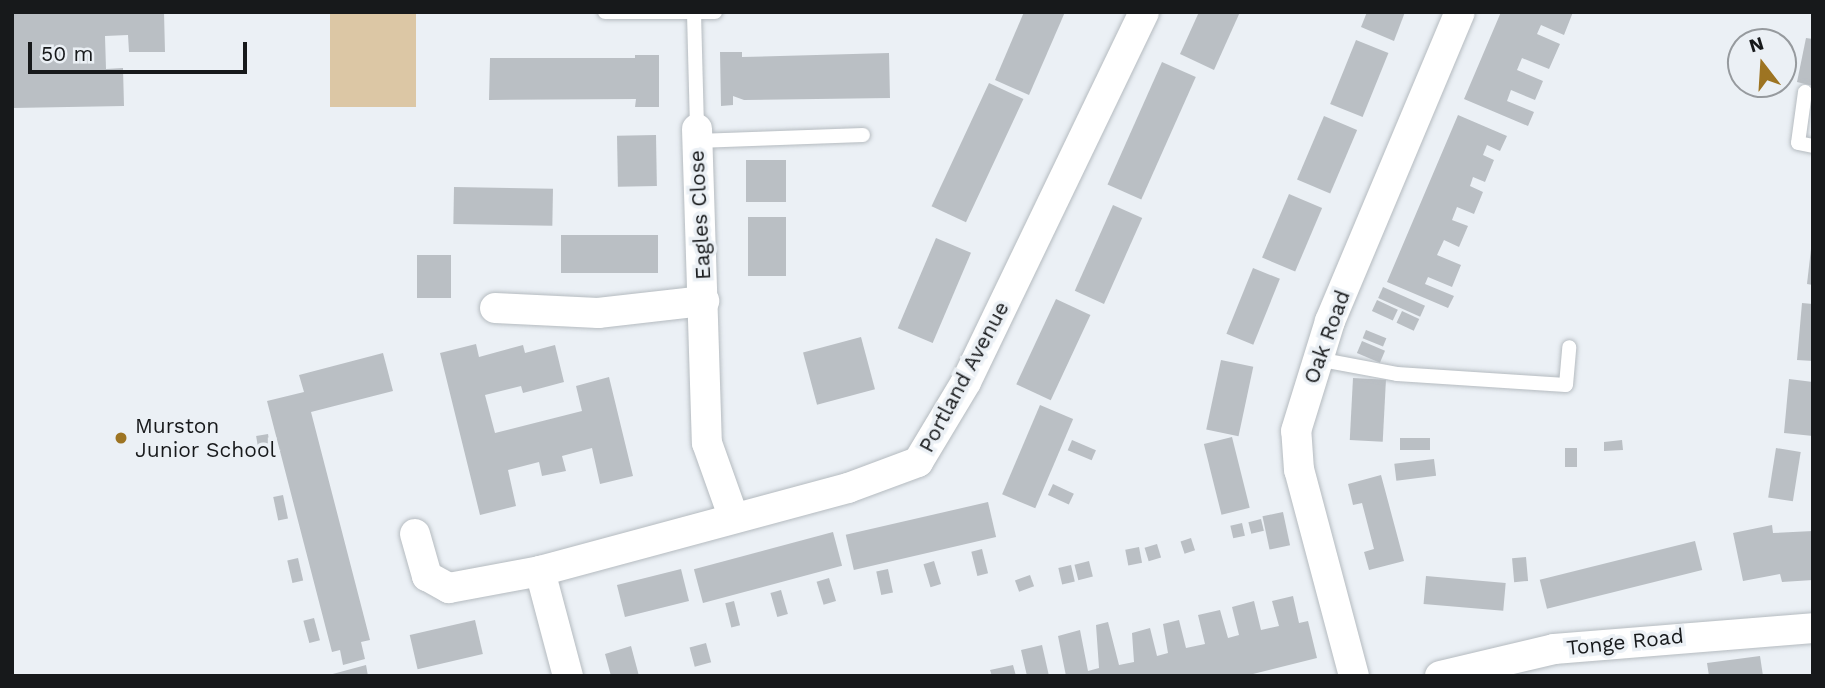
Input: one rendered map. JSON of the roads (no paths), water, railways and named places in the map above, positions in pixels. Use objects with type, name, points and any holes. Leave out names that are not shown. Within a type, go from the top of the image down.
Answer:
[{"type":"street","name":"Portland Avenue","points":[[415,534],[426,576],[449,588],[540,571],[733,516],[848,488],[918,462],[966,382],[1144,12]]},
{"type":"street","name":"Oak Road","points":[[1354,676],[1299,470],[1296,430],[1317,359],[1461,12]]},
{"type":"street","name":"Eagles Close","points":[[697,135],[707,443],[733,516]]},
{"type":"street","name":"Eagles Close","points":[[495,308],[598,313],[704,301]]},
{"type":"street","points":[[540,571],[568,676]]},
{"type":"street","name":"Tonge Road","points":[[1440,676],[1554,649],[1813,628]]},
{"type":"lane","points":[[605,12],[715,12]]},
{"type":"lane","points":[[694,13],[697,135],[863,135]]},
{"type":"lane","points":[[1805,92],[1798,143],[1813,146]]},
{"type":"lane","points":[[1317,359],[1397,374],[1566,385],[1569,347]]},
{"type":"place","name":"Murston Junior School","points":[[121,438]]}]
